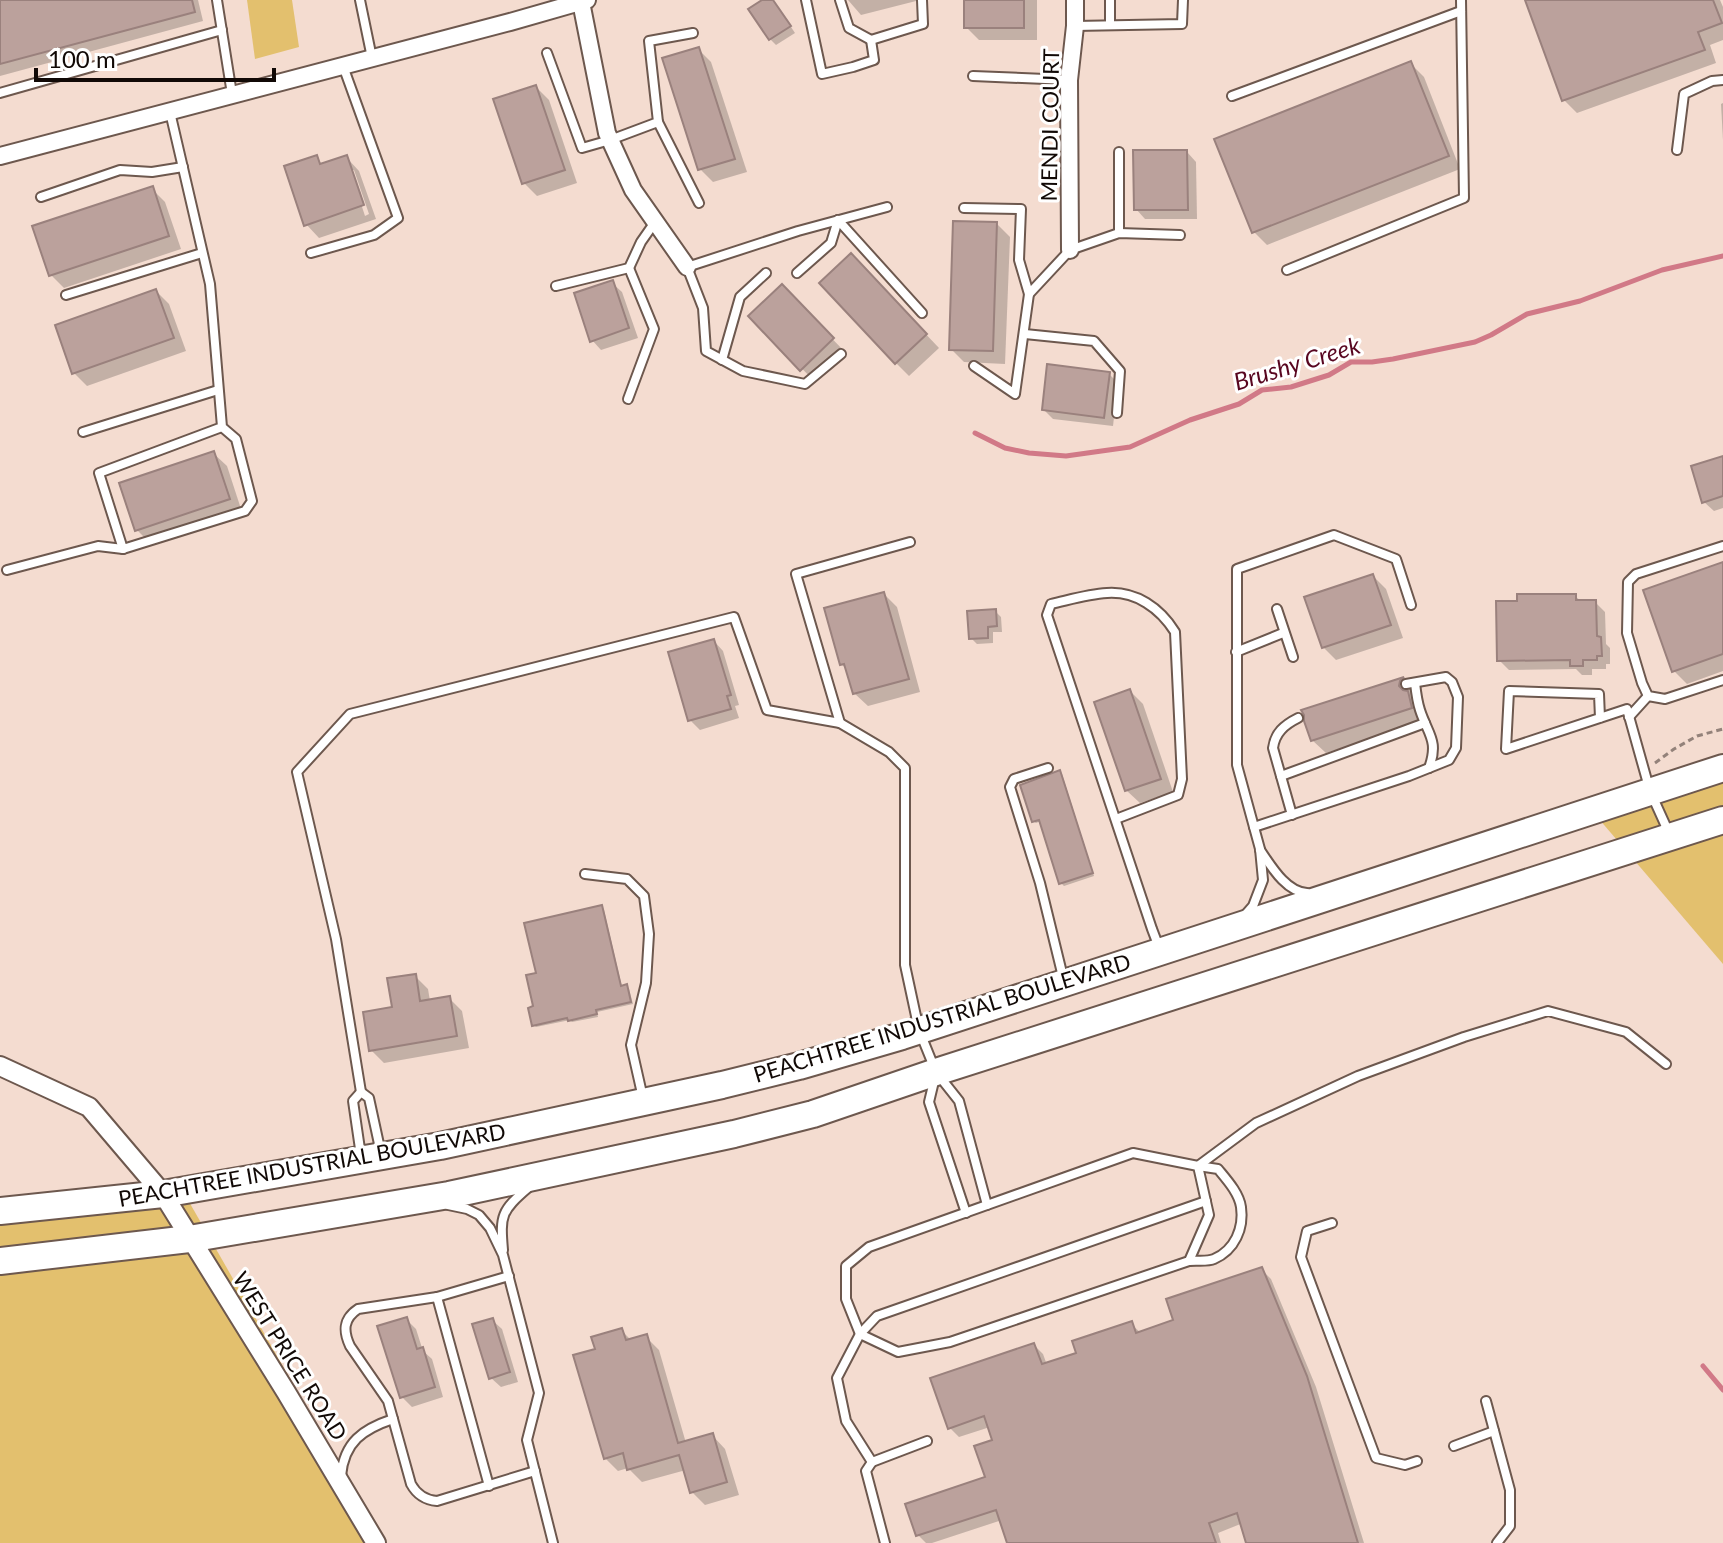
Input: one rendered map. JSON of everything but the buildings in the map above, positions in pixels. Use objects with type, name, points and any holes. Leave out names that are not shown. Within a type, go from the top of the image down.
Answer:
[{"type":"highway","name":"PEACHTREE INDUSTRIAL BOULEVARD","points":[[0,1211],[163,1194],[440,1146],[799,1066],[919,1030],[1723,768]]},
{"type":"highway","points":[[0,1261],[189,1239],[420,1200],[734,1134],[813,1114],[1723,820]]},
{"type":"street","name":"MENDI COURT","points":[[1070,250],[1069,80],[1075,0]]},
{"type":"street","points":[[0,156],[583,1],[607,133],[633,190],[687,267]]},
{"type":"street","name":"WEST PRICE ROAD","points":[[0,1066],[89,1107],[163,1194],[376,1543]]},
{"type":"lane","points":[[217,0],[232,94]]},
{"type":"lane","points":[[360,0],[372,58]]},
{"type":"lane","points":[[806,0],[822,74],[874,60],[871,40]]},
{"type":"lane","points":[[840,0],[849,28],[871,40],[923,24],[922,0]]},
{"type":"lane","points":[[1110,0],[1110,24]]},
{"type":"lane","points":[[1075,26],[1182,24],[1183,0]]},
{"type":"lane","points":[[1287,270],[1464,198],[1461,0]]},
{"type":"lane","points":[[1232,96],[1461,11]]},
{"type":"lane","points":[[0,93],[222,30]]},
{"type":"lane","points":[[693,33],[649,41],[658,122],[699,203]]},
{"type":"lane","points":[[547,53],[582,148],[658,122]]},
{"type":"lane","points":[[311,253],[374,235],[398,218],[343,66]]},
{"type":"lane","points":[[973,76],[1069,80]]},
{"type":"lane","points":[[1677,150],[1684,94],[1712,81],[1723,80]]},
{"type":"lane","points":[[7,570],[98,546],[123,549],[245,511],[252,501],[236,439],[222,427],[210,284],[170,112]]},
{"type":"lane","points":[[1119,152],[1119,233]]},
{"type":"lane","points":[[41,197],[120,170],[152,172],[183,167]]},
{"type":"lane","points":[[841,354],[805,384],[743,371],[706,351],[703,308],[687,267],[887,207]]},
{"type":"lane","points":[[964,208],[1021,209],[1019,260],[1029,294],[1015,394],[974,366]]},
{"type":"lane","points":[[797,273],[831,243],[838,220]]},
{"type":"lane","points":[[838,220],[922,313]]},
{"type":"lane","points":[[628,399],[654,329],[629,268],[655,222]]},
{"type":"lane","points":[[1029,294],[1070,250],[1119,233],[1180,235]]},
{"type":"lane","points":[[66,295],[202,253]]},
{"type":"lane","points":[[556,286],[629,268]]},
{"type":"lane","points":[[722,360],[740,297],[766,273]]},
{"type":"lane","points":[[1025,334],[1094,341],[1120,371],[1117,413]]},
{"type":"lane","points":[[83,432],[218,390]]},
{"type":"lane","points":[[123,549],[99,473],[222,427]]},
{"type":"lane","points":[[1234,926],[1253,906],[1263,880],[1260,849],[1237,765],[1237,569],[1334,535],[1396,559],[1411,605]]},
{"type":"lane","points":[[840,723],[796,574],[910,542]]},
{"type":"lane","points":[[1648,696],[1627,633],[1628,582],[1636,574],[1723,546]]},
{"type":"lane","points":[[1116,819],[1178,795],[1182,779],[1175,632],[1153,605],[1128,595],[1108,592],[1051,604],[1047,615],[1160,951]]},
{"type":"lane","points":[[1277,609],[1293,657]]},
{"type":"lane","points":[[361,1092],[353,1101],[360,1149],[371,1158],[379,1144],[369,1098],[361,1092],[336,939],[297,772],[350,714],[734,617],[767,710],[840,723],[889,752],[905,768],[905,965],[919,1030],[936,1072],[959,1101],[987,1205]]},
{"type":"lane","points":[[1236,652],[1283,633]]},
{"type":"lane","points":[[1254,827],[1429,768],[1449,760],[1456,748],[1458,697],[1452,682],[1446,677],[1411,684],[1434,744],[1429,768]]},
{"type":"lane","points":[[1648,696],[1665,699],[1723,680]]},
{"type":"lane","points":[[1600,718],[1599,694],[1509,691],[1506,749],[1546,736],[1600,718],[1627,709],[1650,791],[1671,837]]},
{"type":"lane","points":[[1629,717],[1648,696]]},
{"type":"lane","points":[[1292,815],[1273,748],[1281,729],[1298,718]]},
{"type":"lane","points":[[1281,776],[1425,723]]},
{"type":"lane","points":[[1048,768],[1014,779],[1010,787],[1040,883],[1065,982]]},
{"type":"lane","points":[[1260,849],[1275,873],[1298,893],[1333,894]]},
{"type":"lane","points":[[585,874],[627,879],[644,896],[649,934],[646,983],[631,1045],[644,1102]]},
{"type":"lane","points":[[1198,1166],[1256,1123],[1358,1076],[1464,1037],[1548,1011],[1626,1032],[1666,1064]]},
{"type":"lane","points":[[936,1072],[929,1102],[966,1213]]},
{"type":"lane","points":[[1133,1153],[1198,1166],[1218,1169],[1232,1186],[1241,1205],[1240,1228],[1232,1247],[1212,1260],[1189,1261],[950,1342],[898,1352],[860,1334],[846,1299],[846,1266],[869,1247],[1133,1153]]},
{"type":"lane","points":[[1189,1261],[1209,1215],[1198,1166]]},
{"type":"lane","points":[[503,1255],[501,1220],[513,1202],[541,1176]]},
{"type":"lane","points":[[420,1200],[467,1209],[479,1215],[490,1228],[503,1255],[539,1393],[527,1440],[553,1543]]},
{"type":"lane","points":[[872,1462],[846,1421],[837,1378],[860,1334],[877,1316],[1206,1201]]},
{"type":"lane","points":[[1332,1223],[1307,1231],[1301,1257],[1306,1272],[1376,1458],[1405,1465],[1417,1461]]},
{"type":"lane","points":[[509,1276],[437,1297],[358,1309],[348,1317],[346,1337],[388,1401],[411,1484],[418,1494],[430,1501],[437,1501],[535,1471]]},
{"type":"lane","points":[[437,1297],[489,1486]]},
{"type":"lane","points":[[1486,1401],[1510,1490],[1510,1526],[1497,1543]]},
{"type":"lane","points":[[341,1485],[344,1461],[360,1434],[393,1419]]},
{"type":"lane","points":[[1454,1446],[1494,1431]]},
{"type":"lane","points":[[885,1543],[866,1471],[872,1462],[927,1441]]},
{"type":"path","points":[[1655,763],[1697,736],[1723,729]]},
{"type":"shaded area","points":[[247,0],[292,0],[299,47],[255,59]]},
{"type":"shaded area","points":[[1723,762],[1723,964],[1587,805]]},
{"type":"shaded area","points":[[180,1186],[384,1543],[0,1543],[0,1208]]},
{"type":"waterway","name":"Brushy Creek","points":[[975,433],[1005,448],[1029,453],[1066,456],[1130,447],[1190,420],[1239,404],[1262,390],[1291,387],[1329,375],[1351,362],[1393,359],[1475,342],[1527,314],[1580,301],[1662,270],[1723,256]]},
{"type":"waterway","points":[[1703,1366],[1723,1390]]}]
